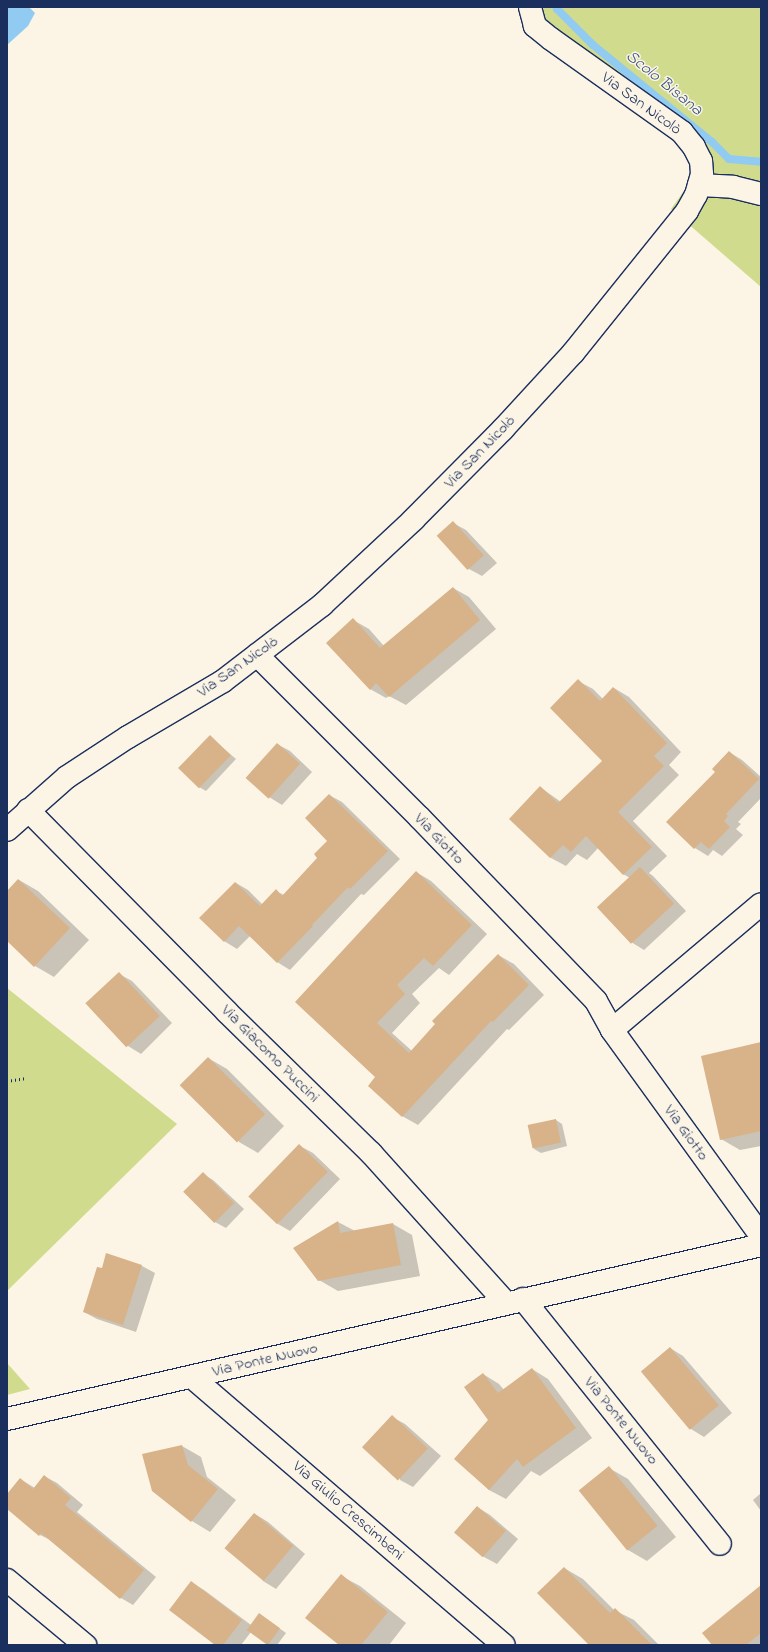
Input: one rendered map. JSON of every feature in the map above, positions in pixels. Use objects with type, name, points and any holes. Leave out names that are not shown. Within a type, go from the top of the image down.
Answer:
[{"type":"street","name":"Via San Nicolò","points":[[7,830],[67,777],[128,737],[223,681],[322,604],[413,520],[503,429],[573,353],[687,211],[696,195],[702,174],[701,161],[694,147],[682,132],[535,26],[530,7]]},
{"type":"street","points":[[699,185],[733,186],[761,194]]},
{"type":"street","name":"Via Giotto","points":[[257,655],[419,818],[596,1001],[612,1030],[761,1236]]},
{"type":"street","name":"Via Giacomo Puccini","points":[[28,810],[227,1012],[371,1153],[514,1301]]},
{"type":"street","points":[[612,1030],[761,904]]},
{"type":"street","name":"Via Ponte Nuovo","points":[[7,1419],[761,1245]]},
{"type":"street","name":"Via Ponte Nuovo","points":[[514,1301],[720,1544]]},
{"type":"street","name":"Via Giulio Crescimbeni","points":[[192,1377],[504,1645]]},
{"type":"street","points":[[7,1580],[85,1645]]},
{"type":"path","points":[[7,1081],[25,1078]]},
{"type":"green space","points":[[531,7],[761,7],[761,287],[671,209],[711,153]]},
{"type":"green space","points":[[7,988],[177,1124],[7,1291]]},
{"type":"green space","points":[[7,1363],[30,1389],[7,1395]]},
{"type":"water","points":[[7,7],[29,7],[35,13],[28,26],[7,45]]},
{"type":"building","points":[[453,521],[484,555],[467,570],[437,536]]},
{"type":"building","points":[[453,587],[480,620],[389,697],[376,683],[370,690],[326,643],[353,618],[380,648]]},
{"type":"building","points":[[578,679],[600,701],[613,687],[667,743],[654,756],[664,766],[618,812],[652,847],[623,875],[586,836],[571,852],[563,845],[550,858],[509,819],[540,786],[558,803],[602,761],[550,708]]},
{"type":"building","points":[[210,735],[231,755],[199,788],[178,768]]},
{"type":"building","points":[[277,743],[300,764],[269,799],[246,778]]},
{"type":"building","points":[[729,751],[759,779],[726,814],[728,816],[724,821],[730,827],[709,849],[701,842],[694,849],[666,822],[715,772],[712,769]]},
{"type":"building","points":[[329,794],[388,851],[350,889],[348,887],[277,963],[239,926],[224,942],[199,918],[235,882],[260,906],[276,889],[282,896],[317,858],[314,854],[327,841],[305,818]]},
{"type":"building","points":[[640,867],[674,904],[631,944],[597,907]]},
{"type":"building","points":[[416,871],[472,925],[433,966],[424,958],[397,985],[405,994],[377,1023],[409,1053],[435,1024],[432,1021],[498,954],[529,985],[493,1022],[491,1021],[402,1117],[368,1086],[375,1077],[295,1002]]},
{"type":"building","points":[[18,879],[70,928],[34,967],[7,941],[7,891]]},
{"type":"building","points":[[119,972],[160,1016],[126,1047],[85,1003]]},
{"type":"building","points":[[761,1042],[761,1131],[720,1140],[701,1056]]},
{"type":"building","points":[[208,1057],[265,1114],[237,1143],[180,1085]]},
{"type":"building","points":[[556,1119],[561,1142],[533,1149],[528,1125]]},
{"type":"building","points":[[299,1144],[328,1172],[277,1224],[248,1197]]},
{"type":"building","points":[[203,1172],[234,1203],[214,1223],[183,1192]]},
{"type":"building","points":[[338,1221],[340,1233],[393,1223],[401,1265],[318,1281],[293,1248]]},
{"type":"building","points":[[106,1253],[142,1265],[123,1325],[83,1312],[97,1267],[102,1268]]},
{"type":"building","points":[[670,1347],[719,1405],[690,1430],[641,1371]]},
{"type":"building","points":[[532,1368],[576,1428],[523,1467],[517,1459],[489,1490],[454,1459],[488,1420],[464,1387],[483,1373],[498,1393]]},
{"type":"building","points":[[392,1415],[428,1448],[398,1481],[362,1447]]},
{"type":"building","points":[[182,1445],[188,1465],[218,1489],[191,1522],[152,1491],[142,1454]]},
{"type":"building","points":[[609,1466],[657,1526],[627,1550],[579,1491]]},
{"type":"building","points":[[44,1475],[71,1498],[65,1505],[144,1570],[120,1599],[41,1533],[39,1536],[7,1509],[7,1494],[20,1478],[33,1489]]},
{"type":"building","points":[[477,1506],[506,1531],[483,1557],[454,1532]]},
{"type":"building","points":[[254,1513],[293,1546],[264,1581],[224,1548]]},
{"type":"building","points":[[564,1567],[610,1613],[615,1608],[652,1645],[589,1645],[537,1593]]},
{"type":"building","points":[[341,1574],[388,1612],[361,1645],[339,1645],[305,1618]]},
{"type":"building","points":[[191,1581],[242,1620],[223,1645],[215,1645],[169,1610]]},
{"type":"building","points":[[761,1585],[761,1633],[746,1645],[712,1645],[702,1633]]},
{"type":"building","points":[[259,1613],[280,1628],[268,1645],[247,1630]]},
{"type":"waterway","name":"Scolo Bisana","points":[[557,7],[557,9],[593,45],[712,142],[729,159],[761,162]]}]
